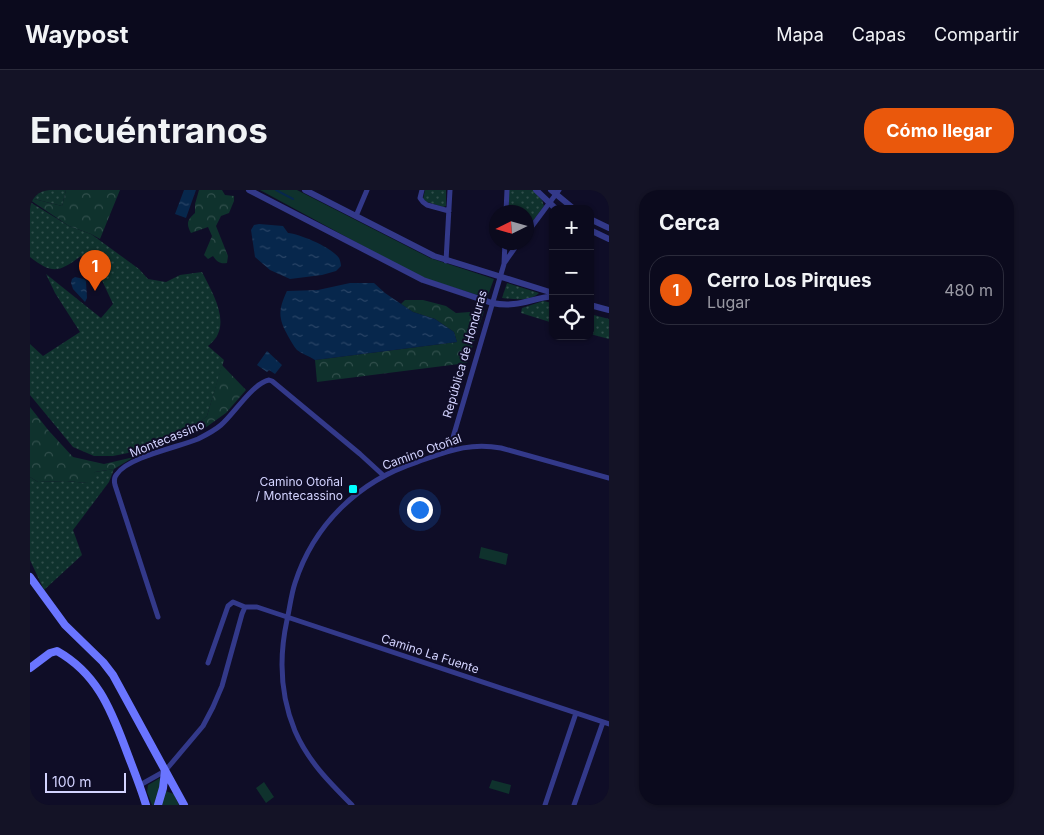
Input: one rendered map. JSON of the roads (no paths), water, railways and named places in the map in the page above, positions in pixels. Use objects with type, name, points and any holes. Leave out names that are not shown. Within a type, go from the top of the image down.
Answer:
[{"type":"main road","points":[[30,577],[65,625],[103,662],[113,675],[184,805]]},
{"type":"main road","points":[[30,668],[50,653],[57,651],[78,666],[91,680],[103,695],[113,715],[140,784],[146,805]]},
{"type":"main road","points":[[158,805],[165,771]]},
{"type":"main road","points":[[163,788],[172,789],[178,794]]},
{"type":"street","points":[[250,190],[423,280],[492,303],[518,305],[550,295]]},
{"type":"street","points":[[305,190],[313,192],[408,244],[446,261],[500,276],[549,293]]},
{"type":"street","points":[[356,216],[368,190]]},
{"type":"street","points":[[422,190],[420,198],[425,204],[449,211]]},
{"type":"street","points":[[446,261],[450,190]]},
{"type":"street","points":[[506,190],[506,205]]},
{"type":"street","points":[[536,190],[550,203]]},
{"type":"street","points":[[534,223],[556,192],[570,205]]},
{"type":"street","points":[[594,221],[609,228]]},
{"type":"street","points":[[594,231],[600,224]]},
{"type":"street","points":[[594,232],[609,239]]},
{"type":"street","name":"República de Honduras","points":[[449,451],[504,264],[505,250]]},
{"type":"street","name":"República de Honduras","points":[[504,264],[514,250]]},
{"type":"street","points":[[594,306],[609,310]]},
{"type":"street","name":"Montecassino","points":[[158,617],[115,485],[115,478],[118,472],[141,458],[199,438],[212,431],[222,424],[258,386],[269,380],[360,454],[384,476]]},
{"type":"street","name":"Camino Otoñal","points":[[352,805],[314,765],[300,742],[284,694],[281,665],[292,593],[309,551],[320,532],[348,501],[384,476],[449,451],[469,446],[493,446],[609,478]]},
{"type":"street","name":"Camino La Fuente","points":[[208,663],[228,606],[233,602],[245,607],[257,607],[288,617],[609,724]]},
{"type":"street","points":[[140,784],[165,771],[196,735],[213,707],[222,686],[245,607]]},
{"type":"street","points":[[545,805],[576,713]]},
{"type":"street","points":[[574,805],[603,722]]},
{"type":"water","points":[[184,190],[196,190],[186,218],[175,214]]},
{"type":"water","points":[[254,225],[283,226],[288,233],[307,238],[323,246],[339,258],[341,266],[336,271],[322,275],[290,279],[270,270],[255,257],[251,230]]},
{"type":"water","points":[[75,277],[86,281],[87,298],[85,302],[73,289],[71,283]]},
{"type":"water","points":[[350,283],[374,283],[413,312],[435,319],[454,332],[457,342],[315,360],[297,350],[285,330],[280,314],[287,291],[318,290]]},
{"type":"water","points":[[267,351],[282,365],[275,374],[269,370],[267,372],[257,365]]},
{"type":"waterway","points":[[276,190],[293,199]]},
{"type":"place","name":"Cerro Los Pirques","points":[[95,291]]},
{"type":"place","name":"Camino Otoñal / Montecassino","points":[[353,489]]}]
